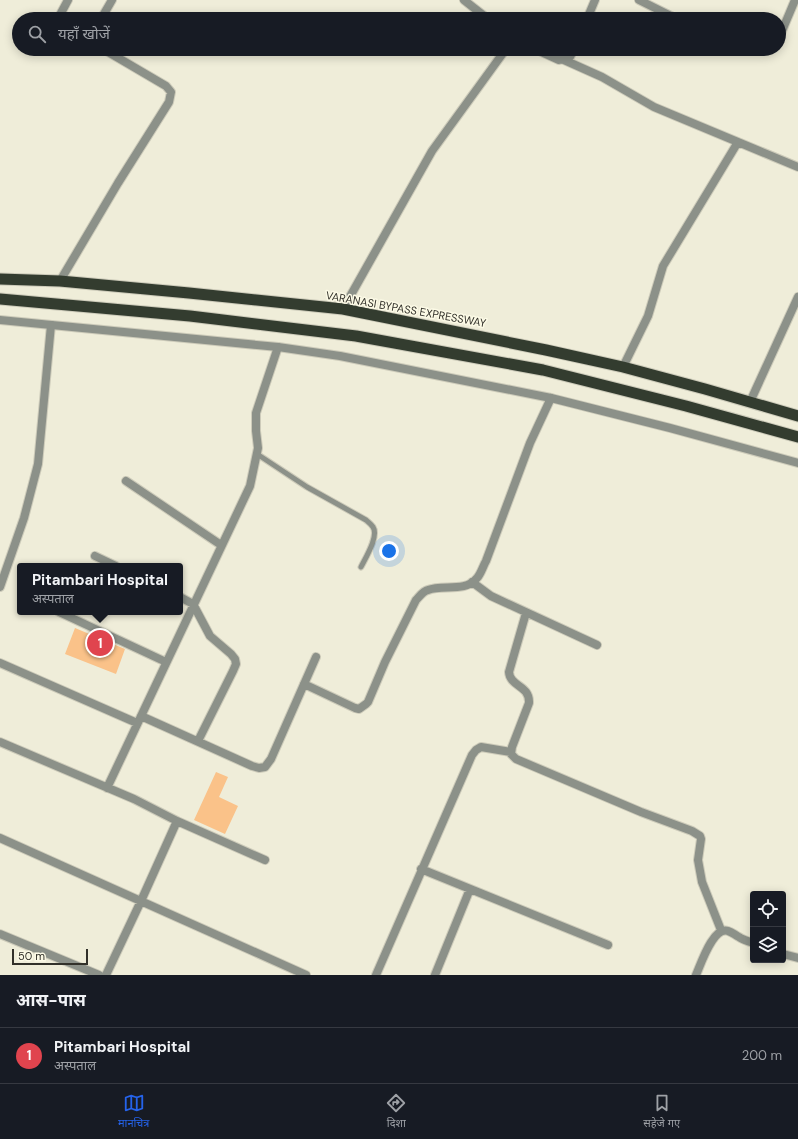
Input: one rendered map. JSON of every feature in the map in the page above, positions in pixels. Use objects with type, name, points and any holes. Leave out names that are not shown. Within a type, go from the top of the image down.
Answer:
[{"type":"highway","name":"VARANASI BYPASS EXPRESSWAY","points":[[0,279],[60,281],[343,309],[623,367],[798,416]]},
{"type":"highway","points":[[0,299],[190,316],[356,336],[543,370],[686,406],[798,438]]},
{"type":"street","points":[[62,12],[68,0]]},
{"type":"street","points":[[105,12],[112,0]]},
{"type":"street","points":[[464,0],[479,12]]},
{"type":"street","points":[[590,12],[595,0]]},
{"type":"street","points":[[640,0],[663,12]]},
{"type":"street","points":[[786,21],[795,0]]},
{"type":"street","points":[[60,281],[118,183],[169,102],[171,92],[166,86],[115,56]]},
{"type":"street","points":[[343,309],[432,151],[501,56]]},
{"type":"street","points":[[551,56],[559,60],[564,60],[602,77],[654,107],[798,168]]},
{"type":"street","points":[[564,60],[570,58],[571,56]]},
{"type":"street","points":[[623,367],[648,316],[663,266],[738,142]]},
{"type":"street","points":[[750,402],[798,297]]},
{"type":"street","points":[[0,320],[278,347],[340,356],[551,398],[670,428],[798,463]]},
{"type":"street","points":[[0,587],[24,518],[38,464],[51,325]]},
{"type":"street","points":[[107,788],[250,486],[258,448],[256,413],[278,347]]},
{"type":"street","points":[[304,684],[359,709],[368,702],[416,600],[427,590],[454,588],[472,582],[477,578],[486,561],[530,444],[551,398]]},
{"type":"street","points":[[126,481],[221,545]]},
{"type":"street","points":[[95,556],[110,563]]},
{"type":"street","points":[[472,582],[491,596],[597,645]]},
{"type":"street","points":[[183,599],[193,604],[210,636],[231,654],[235,659],[236,664],[198,741]]},
{"type":"street","points":[[511,752],[528,703],[527,693],[511,679],[509,672],[526,613]]},
{"type":"street","points":[[65,615],[166,662]]},
{"type":"street","points":[[0,663],[139,720],[198,741],[259,768],[265,767],[271,759],[316,657]]},
{"type":"street","points":[[0,742],[134,799],[176,822],[265,860]]},
{"type":"street","points":[[376,975],[472,755],[476,750],[486,747],[511,752],[516,759],[640,812],[692,831],[700,836],[701,839],[698,853],[702,882],[722,930]]},
{"type":"street","points":[[106,975],[176,822]]},
{"type":"street","points":[[0,838],[306,975]]},
{"type":"street","points":[[421,869],[608,945]]},
{"type":"street","points":[[435,975],[470,889]]},
{"type":"street","points":[[696,975],[712,940],[722,930],[728,931],[750,942]]},
{"type":"street","points":[[0,934],[99,975]]},
{"type":"street","points":[[786,955],[798,958]]},
{"type":"lane","points":[[257,454],[307,487],[366,520],[373,526],[375,537],[362,567]]},
{"type":"building","points":[[75,628],[125,649],[116,674],[65,654]]},
{"type":"building","points":[[216,772],[228,777],[219,797],[238,806],[225,834],[194,820]]},
{"type":"place","name":"Pitambari Hospital","points":[[100,643]]}]
